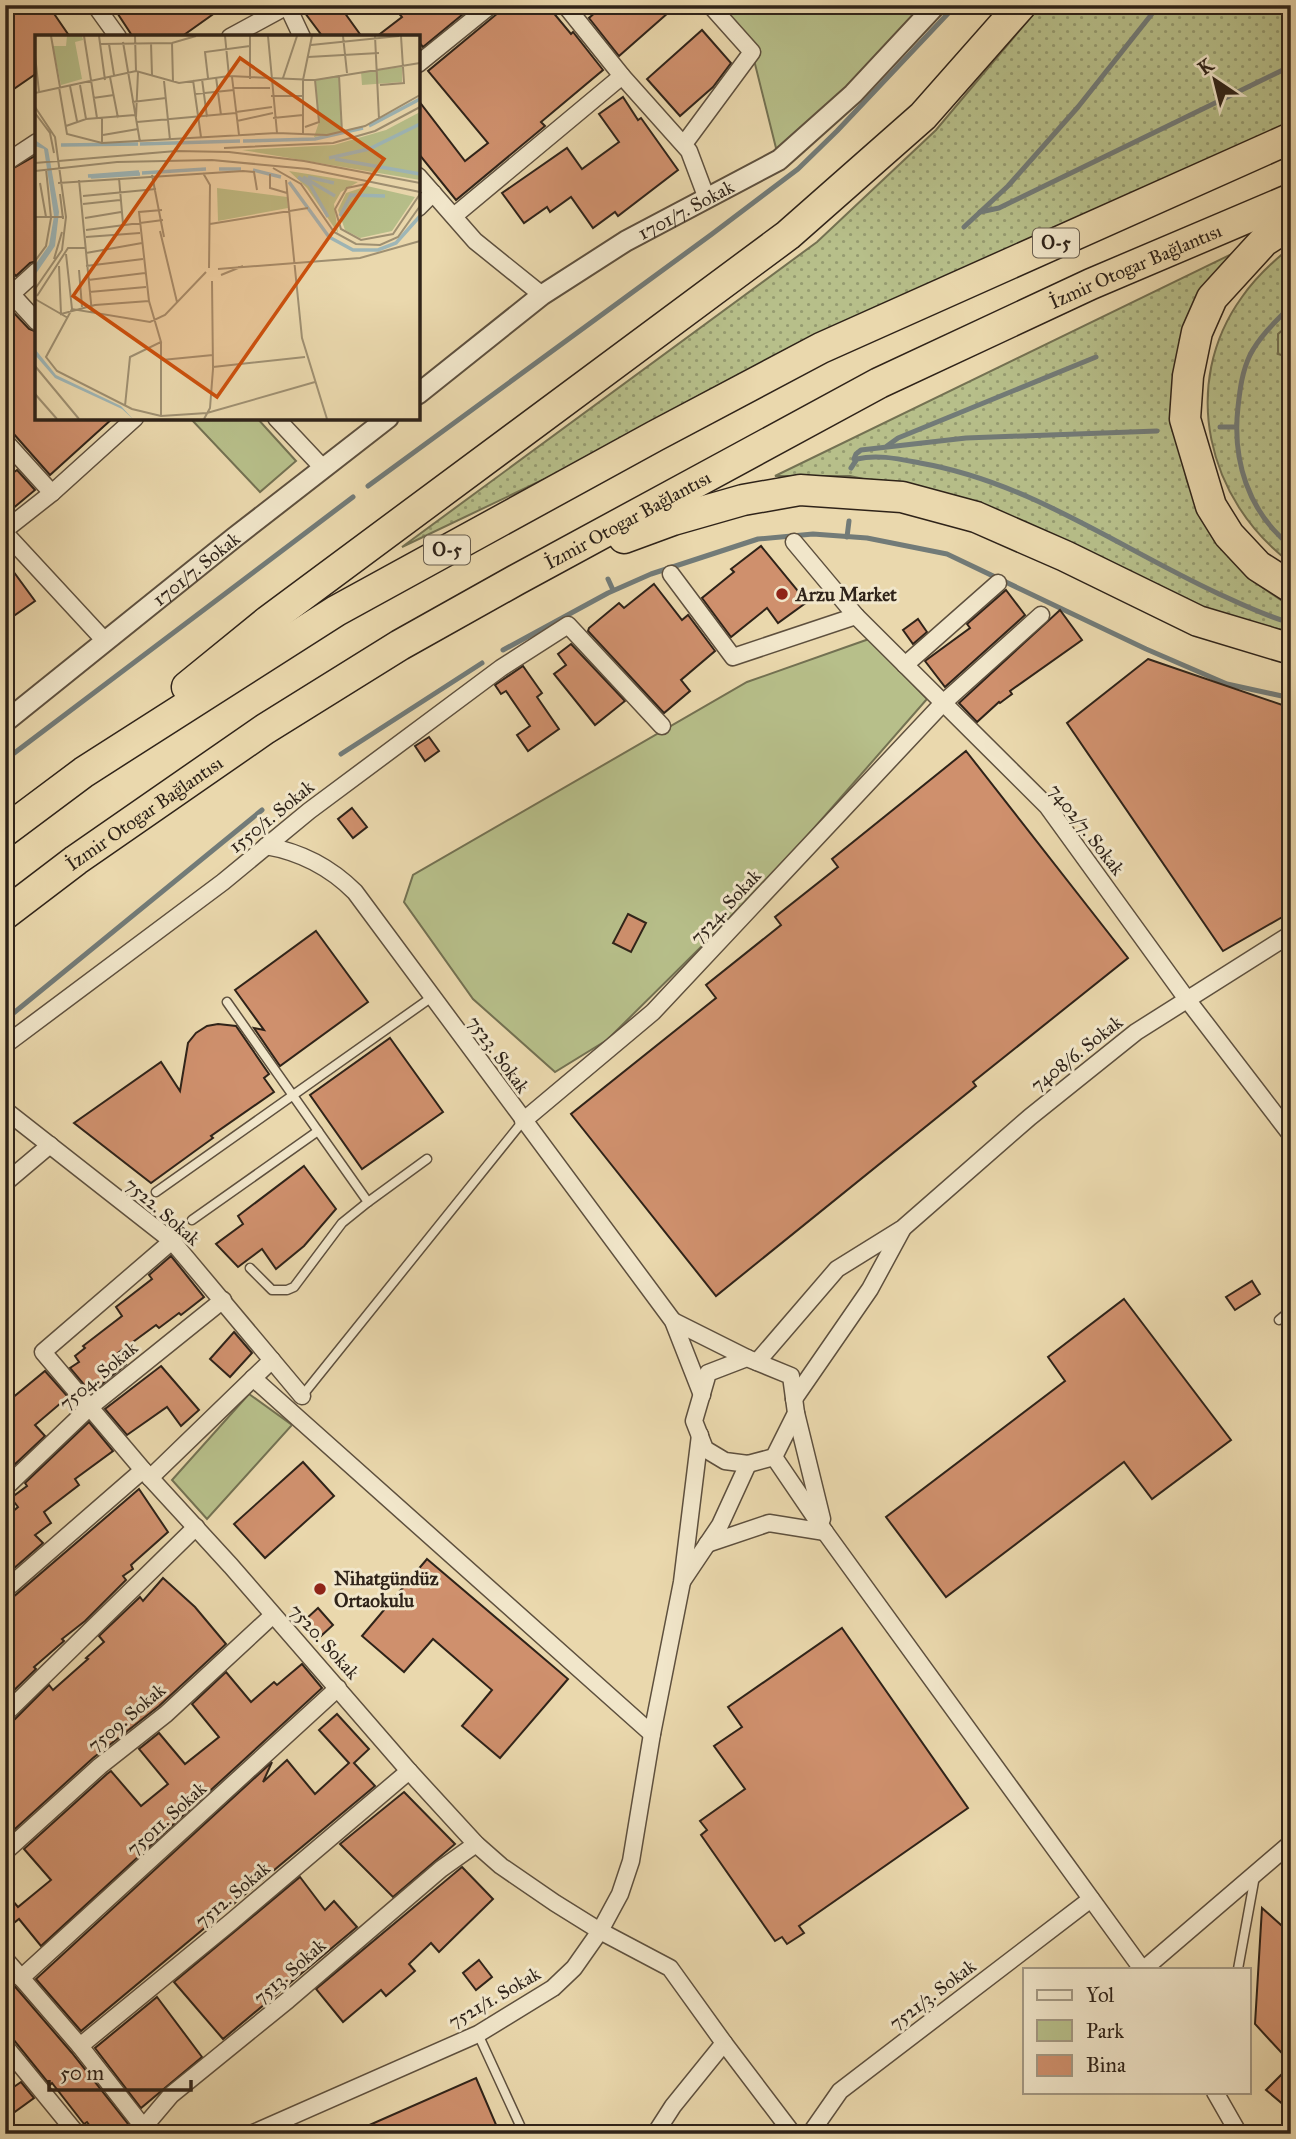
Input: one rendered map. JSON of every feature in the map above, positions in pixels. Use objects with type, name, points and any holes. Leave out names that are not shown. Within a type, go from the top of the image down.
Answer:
[{"type":"highway","points":[[84,772],[268,621],[788,235],[923,116],[1021,5]]},
{"type":"highway","name":"O-5","points":[[5,831],[84,772],[336,611],[655,436],[821,348],[1291,138]]},
{"type":"highway","name":"İzmir Otogar Bağlantısı","points":[[5,914],[88,852],[265,729],[400,645],[516,580],[879,383],[1091,284],[1291,199]]},
{"type":"highway","points":[[1291,224],[1264,241],[1212,298],[1198,332],[1188,376],[1185,419],[1211,506],[1229,535],[1258,566],[1291,587]]},
{"type":"highway","points":[[516,580],[673,520],[743,500],[800,490],[902,497],[976,517],[1065,556],[1198,621],[1291,649]]},
{"type":"street","points":[[95,5],[117,35]]},
{"type":"street","points":[[234,35],[285,5],[301,35]]},
{"type":"street","points":[[565,5],[622,76],[690,151],[707,199]]},
{"type":"street","points":[[684,144],[752,52],[710,5]]},
{"type":"street","name":"1701/7. Sokak","points":[[420,392],[542,295],[626,240],[779,160],[853,94],[927,8]]},
{"type":"street","points":[[420,62],[480,9]]},
{"type":"street","points":[[454,216],[622,76]]},
{"type":"street","points":[[7,157],[35,145]]},
{"type":"street","points":[[420,178],[475,241],[542,295]]},
{"type":"street","points":[[420,206],[433,193]]},
{"type":"street","points":[[35,273],[7,294],[35,320]]},
{"type":"street","points":[[278,420],[323,468]]},
{"type":"street","name":"1701/7. Sokak","points":[[5,722],[385,420]]},
{"type":"street","points":[[105,641],[5,531],[52,493],[128,421]]},
{"type":"street","points":[[5,442],[52,493]]},
{"type":"street","name":"7402/7. Sokak","points":[[794,542],[856,616],[1047,806],[1186,999],[1291,1135]]},
{"type":"street","points":[[671,574],[733,657],[856,616]]},
{"type":"street","points":[[905,665],[998,583]]},
{"type":"street","name":"7524. Sokak","points":[[523,1121],[653,1012],[943,703],[1041,615]]},
{"type":"street","name":"1550/1. Sokak","points":[[5,1045],[223,882],[309,811],[501,668],[568,625],[662,726]]},
{"type":"street","name":"7523. Sokak","points":[[266,846],[292,850],[340,877],[355,892],[673,1321]]},
{"type":"street","name":"7408/6. Sokak","points":[[904,1228],[1030,1116],[1136,1032],[1291,934]]},
{"type":"street","name":"7522. Sokak","points":[[5,1110],[172,1241],[302,1396]]},
{"type":"street","points":[[5,1182],[50,1145]]},
{"type":"street","points":[[774,1457],[748,1464],[725,1461],[705,1449],[694,1421],[708,1373],[752,1360],[837,1269],[904,1228]]},
{"type":"street","points":[[774,1457],[795,1406],[870,1289],[904,1228]]},
{"type":"street","name":"7520. Sokak","points":[[172,1241],[43,1352],[147,1474],[476,1844],[501,1866],[544,1896],[600,1931],[670,1968],[793,2134]]},
{"type":"street","name":"7504. Sokak","points":[[5,1488],[90,1406],[223,1300]]},
{"type":"street","points":[[673,1321],[791,1376],[795,1406],[825,1532]]},
{"type":"street","points":[[673,1321],[702,1395]]},
{"type":"street","points":[[5,1590],[147,1474],[272,1360]]},
{"type":"street","points":[[253,1378],[652,1734]]},
{"type":"street","name":"7521/1. Sokak","points":[[251,2134],[478,2034],[553,1988],[574,1968],[600,1931],[620,1894],[631,1861],[652,1734],[682,1582],[699,1435]]},
{"type":"street","points":[[774,1457],[825,1532],[1142,1968]]},
{"type":"street","points":[[682,1582],[720,1525],[748,1464]]},
{"type":"street","points":[[707,1544],[769,1523],[825,1532]]},
{"type":"street","points":[[5,1714],[196,1527]]},
{"type":"street","name":"7509. Sokak","points":[[5,1852],[100,1766],[166,1714],[273,1615]]},
{"type":"street","name":"75011. Sokak","points":[[22,1978],[338,1688]]},
{"type":"street","name":"7512. Sokak","points":[[80,2046],[231,1923],[409,1771]]},
{"type":"street","points":[[1144,1968],[1291,1843]]},
{"type":"street","name":"7513. Sokak","points":[[141,2131],[171,2095],[288,2000],[441,1869],[476,1844]]},
{"type":"street","name":"7521/3. Sokak","points":[[810,2134],[840,2091],[1091,1899]]},
{"type":"street","points":[[5,1959],[80,2046],[141,2131]]},
{"type":"street","points":[[655,2134],[673,2106],[724,2043]]},
{"type":"street","points":[[5,2046],[77,2134]]},
{"type":"street","points":[[1217,2094],[1239,2134]]},
{"type":"lane","points":[[156,1192],[432,997]]},
{"type":"lane","points":[[227,1002],[368,1202]]},
{"type":"lane","points":[[302,1396],[523,1121]]},
{"type":"lane","points":[[192,1220],[318,1131]]},
{"type":"lane","points":[[250,1268],[272,1290],[294,1287],[342,1223],[427,1159]]},
{"type":"lane","points":[[1279,1320],[1291,1310]]},
{"type":"lane","points":[[1238,1968],[1255,1874]]},
{"type":"lane","points":[[478,2034],[524,2134]]},
{"type":"lane","points":[[288,2118],[293,2134]]},
{"type":"green space","points":[[710,5],[919,5],[927,15],[779,160],[752,52]]},
{"type":"green space","points":[[1041,5],[1291,5],[1291,123],[402,547],[817,242],[936,130]]},
{"type":"green space","points":[[1291,247],[1291,563],[1262,537],[1239,508],[1222,475],[1211,439],[1208,403],[1211,367],[1223,331],[1253,283]]},
{"type":"green space","points":[[1240,250],[1177,433],[1187,481],[1196,503],[1236,564],[1253,581],[1291,607],[1291,632],[1204,611],[954,499],[850,476],[775,476]]},
{"type":"green space","points":[[1291,323],[1291,358],[1278,354],[1278,334]]},
{"type":"green space","points":[[192,420],[259,420],[296,461],[260,492]]},
{"type":"green space","points":[[869,639],[927,699],[787,859],[607,1040],[555,1072],[473,999],[404,902],[413,875],[747,682]]},
{"type":"green space","points":[[249,1394],[292,1425],[207,1519],[172,1480]]},
{"type":"building","points":[[5,5],[48,5],[69,35],[35,35],[35,74],[5,95]]},
{"type":"building","points":[[112,5],[226,5],[184,35],[132,35]]},
{"type":"building","points":[[299,5],[339,5],[361,35],[322,35]]},
{"type":"building","points":[[392,5],[474,5],[423,47],[420,35],[379,35],[402,17]]},
{"type":"building","points":[[501,5],[547,5],[603,70],[541,122],[545,126],[456,200],[420,155],[420,103],[465,161],[488,143],[428,71],[498,13]]},
{"type":"building","points":[[604,5],[677,5],[619,56],[589,18]]},
{"type":"building","points":[[702,30],[731,63],[713,87],[680,116],[647,79]]},
{"type":"building","points":[[623,97],[678,170],[618,216],[615,212],[593,228],[571,197],[550,212],[547,207],[524,223],[502,193],[567,148],[582,169],[619,142],[599,114]]},
{"type":"building","points":[[35,156],[35,262],[16,276],[5,264],[5,173]]},
{"type":"building","points":[[14,313],[29,329],[35,331],[35,420],[111,420],[50,475],[5,424],[5,321]]},
{"type":"building","points":[[17,470],[35,490],[5,515],[5,479]]},
{"type":"building","points":[[761,546],[807,602],[778,623],[767,608],[731,637],[702,598],[734,572],[731,569]]},
{"type":"building","points":[[5,560],[35,601],[5,622]]},
{"type":"building","points":[[654,584],[682,620],[688,615],[715,651],[681,680],[690,691],[664,713],[588,631],[619,603],[624,608]]},
{"type":"building","points":[[1006,590],[1025,615],[945,687],[925,661],[970,628],[967,624]]},
{"type":"building","points":[[1060,610],[1082,640],[1010,691],[1012,694],[977,722],[959,703]]},
{"type":"building","points":[[918,619],[927,632],[913,644],[903,630]]},
{"type":"building","points":[[571,644],[625,701],[595,725],[554,674],[566,665],[558,654]]},
{"type":"building","points":[[1148,659],[1291,708],[1291,912],[1223,951],[1067,723]]},
{"type":"building","points":[[523,666],[542,693],[537,697],[559,729],[528,751],[517,735],[530,726],[506,691],[501,694],[495,685]]},
{"type":"building","points":[[429,737],[439,751],[425,761],[415,746]]},
{"type":"building","points":[[966,751],[1128,958],[973,1082],[976,1086],[716,1296],[571,1114],[716,998],[706,985],[781,925],[775,917],[838,867],[832,859]]},
{"type":"building","points":[[352,808],[367,827],[353,838],[338,819]]},
{"type":"building","points":[[628,914],[646,923],[631,952],[613,943]]},
{"type":"building","points":[[316,931],[368,1002],[280,1066],[254,1028],[264,1030],[235,990]]},
{"type":"building","points":[[207,1026],[236,1026],[269,1074],[264,1078],[274,1092],[151,1183],[74,1123],[161,1062],[180,1091],[188,1043],[196,1033]]},
{"type":"building","points":[[390,1038],[443,1112],[362,1169],[310,1095]]},
{"type":"building","points":[[304,1166],[336,1209],[304,1246],[276,1269],[262,1249],[238,1267],[216,1244],[243,1224],[238,1216]]},
{"type":"building","points":[[171,1256],[204,1297],[159,1328],[156,1325],[118,1353],[126,1364],[91,1393],[70,1368],[79,1362],[75,1356],[85,1348],[83,1346],[122,1316],[116,1307],[152,1279],[149,1275]]},
{"type":"building","points":[[1252,1281],[1260,1294],[1235,1310],[1226,1297]]},
{"type":"building","points":[[1124,1299],[1231,1440],[1152,1499],[1124,1462],[946,1597],[886,1517],[1065,1381],[1048,1357]]},
{"type":"building","points":[[234,1332],[252,1353],[230,1377],[210,1359]]},
{"type":"building","points":[[161,1366],[199,1410],[181,1426],[167,1407],[127,1435],[105,1409]]},
{"type":"building","points":[[45,1371],[68,1397],[35,1425],[45,1436],[13,1466],[5,1456],[5,1404]]},
{"type":"building","points":[[89,1422],[113,1451],[75,1479],[79,1485],[44,1512],[51,1523],[35,1535],[43,1543],[5,1576],[5,1518],[18,1507],[11,1498],[27,1486],[25,1483]]},
{"type":"building","points":[[303,1462],[334,1496],[265,1558],[234,1524]]},
{"type":"building","points":[[139,1489],[168,1532],[131,1565],[133,1569],[123,1576],[126,1580],[85,1621],[62,1639],[64,1641],[34,1667],[36,1669],[5,1699],[5,1600],[12,1598]]},
{"type":"building","points":[[427,1559],[568,1679],[500,1758],[462,1726],[492,1690],[433,1639],[404,1672],[362,1636]]},
{"type":"building","points":[[163,1578],[195,1607],[226,1644],[159,1706],[93,1758],[5,1838],[5,1724],[12,1722],[49,1685],[53,1690],[88,1659],[86,1658],[104,1642],[99,1636],[140,1597],[143,1601]]},
{"type":"building","points":[[318,1608],[333,1625],[321,1636],[306,1619]]},
{"type":"building","points":[[842,1628],[968,1808],[799,1926],[804,1933],[787,1944],[782,1937],[775,1941],[701,1835],[707,1830],[700,1821],[745,1789],[714,1746],[742,1727],[728,1707]]},
{"type":"building","points":[[302,1664],[322,1688],[41,1946],[19,1919],[5,1930],[5,1892],[18,1907],[51,1880],[24,1849],[107,1774],[111,1771],[141,1806],[168,1784],[139,1749],[159,1733],[185,1764],[219,1737],[192,1704],[226,1672],[251,1702],[274,1682],[277,1685]]},
{"type":"building","points":[[337,1714],[369,1749],[354,1763],[375,1786],[81,2031],[36,1979],[272,1762],[263,1782],[287,1760],[315,1794],[349,1763],[319,1730]]},
{"type":"building","points":[[404,1792],[455,1844],[393,1897],[340,1844]]},
{"type":"building","points":[[462,1867],[493,1899],[439,1952],[431,1943],[409,1964],[415,1971],[386,1996],[381,1990],[343,2022],[316,1989]]},
{"type":"building","points":[[300,1877],[325,1910],[334,1901],[357,1927],[223,2039],[174,1982]]},
{"type":"building","points":[[1262,1908],[1291,1934],[1291,2063],[1255,2024]]},
{"type":"building","points":[[479,1960],[492,1977],[476,1990],[463,1973]]},
{"type":"building","points":[[5,1975],[128,2124],[118,2134],[96,2134],[87,2122],[84,2124],[5,2029]]},
{"type":"building","points":[[157,1997],[202,2057],[141,2108],[95,2048]]},
{"type":"building","points":[[1291,2065],[1291,2111],[1266,2090]]},
{"type":"building","points":[[476,2078],[500,2134],[349,2134]]},
{"type":"building","points":[[21,2082],[34,2098],[5,2119],[5,2093]]},
{"type":"waterway","points":[[368,486],[798,169],[956,5]]},
{"type":"waterway","points":[[964,227],[1008,186],[1078,107],[1159,5]]},
{"type":"waterway","points":[[980,212],[999,208],[1291,66]]},
{"type":"waterway","points":[[1291,306],[1263,335],[1250,355],[1242,381],[1237,427],[1246,484],[1264,517],[1291,546]]},
{"type":"waterway","points":[[887,446],[898,438],[1096,357]]},
{"type":"waterway","points":[[1220,427],[1236,427]]},
{"type":"waterway","points":[[854,459],[861,450],[966,438],[1157,431]]},
{"type":"waterway","points":[[851,468],[857,459],[888,458],[960,472],[998,485],[1036,500],[1217,593],[1291,623]]},
{"type":"waterway","points":[[5,760],[353,497]]},
{"type":"waterway","points":[[847,537],[849,521]]},
{"type":"waterway","points":[[503,650],[608,593],[651,574],[758,539],[813,534],[867,538],[947,554],[1146,649],[1227,684],[1291,698]]},
{"type":"waterway","points":[[608,579],[613,590]]},
{"type":"waterway","points":[[341,754],[482,663]]},
{"type":"waterway","points":[[5,1020],[262,810]]},
{"type":"place","name":"Arzu Market","points":[[782,594]]},
{"type":"place","name":"Nihatgündüz Ortaokulu","points":[[320,1589]]}]
